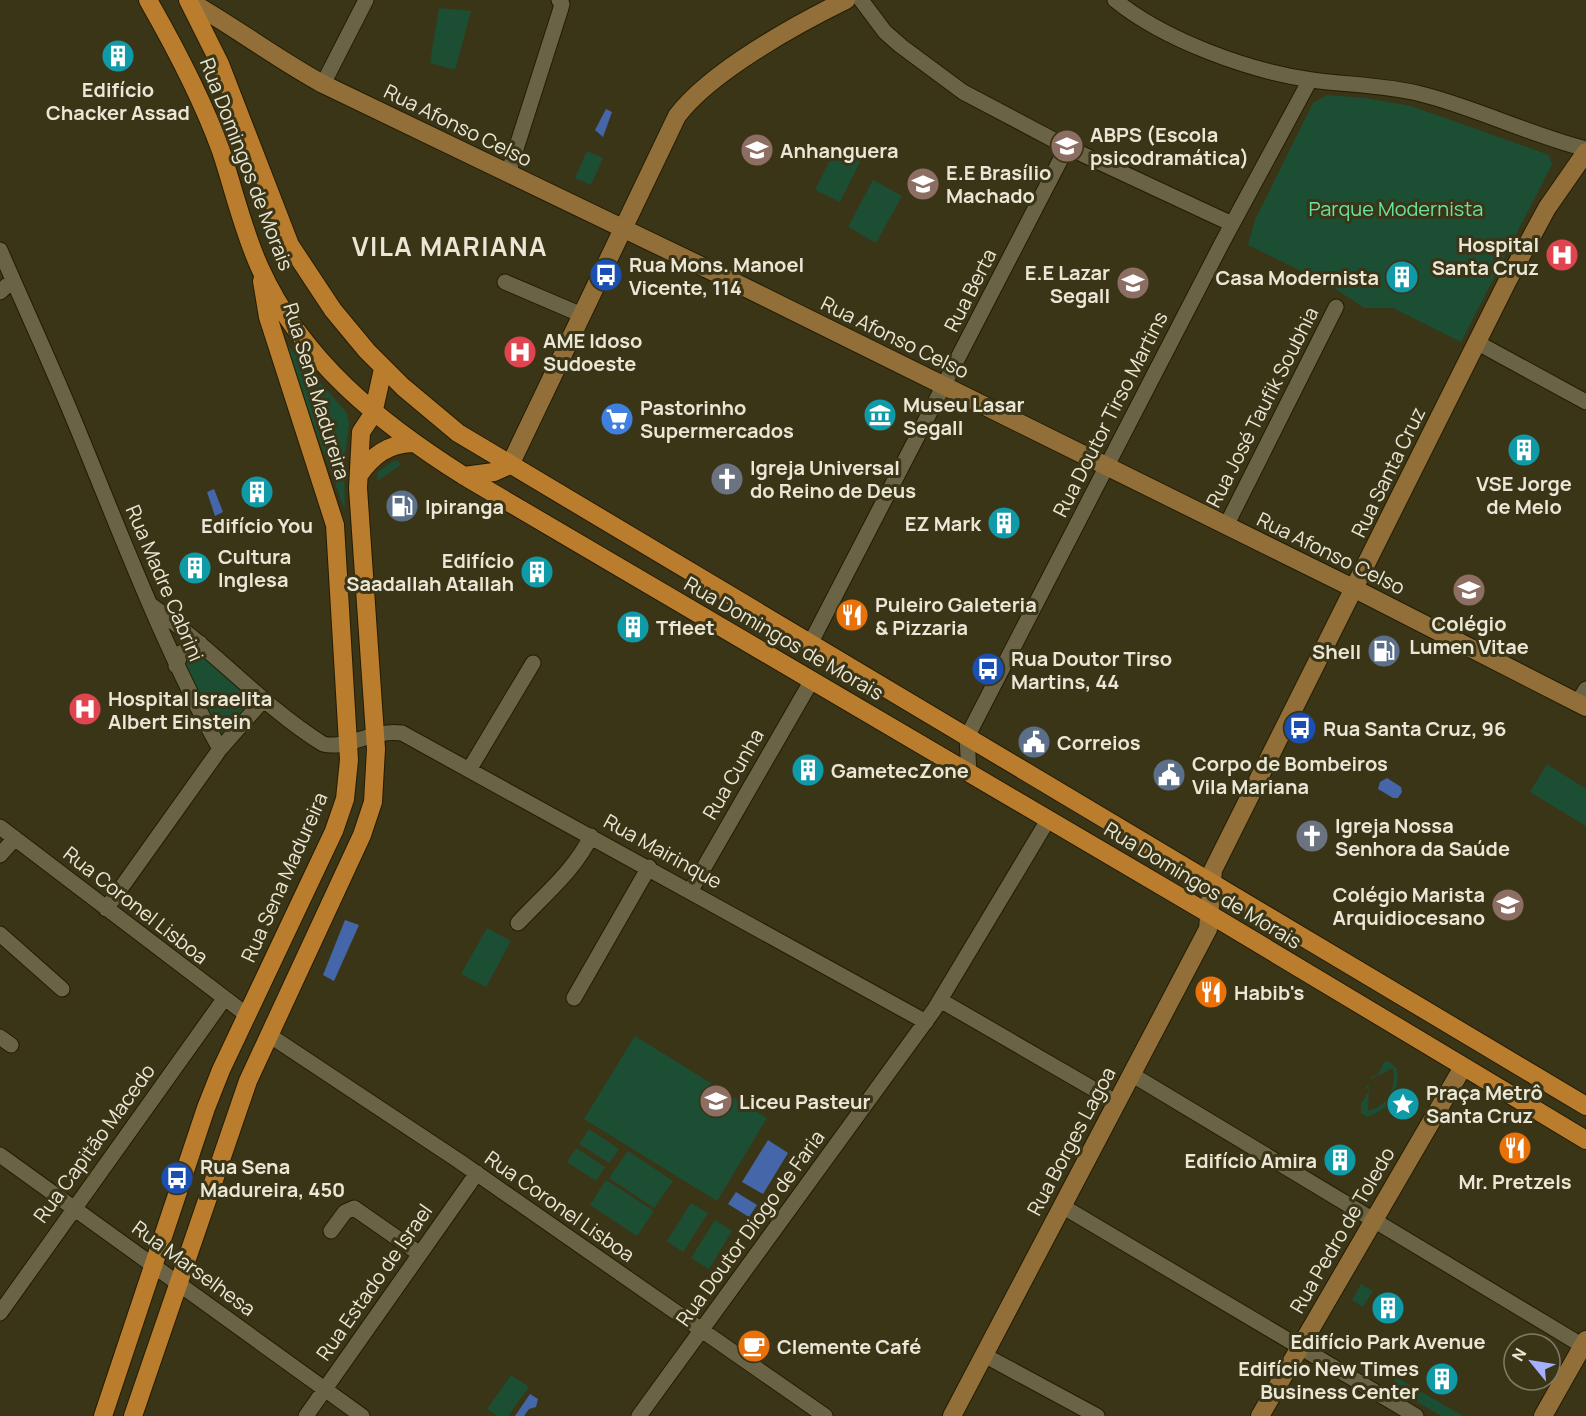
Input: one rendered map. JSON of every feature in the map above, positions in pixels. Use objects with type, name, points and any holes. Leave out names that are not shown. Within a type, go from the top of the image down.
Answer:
[{"type":"main road","name":"Rua Domingos de Morais","points":[[148,0],[182,58],[192,81],[220,150],[260,268],[284,311],[309,345],[339,381],[373,414],[412,443],[464,476],[1211,915],[1586,1140]]},
{"type":"main road","name":"Rua Domingos de Morais","points":[[189,0],[220,64],[290,244],[333,310],[383,369],[458,433],[1586,1106]]},
{"type":"main road","name":"Rua Sena Madureira","points":[[103,1416],[206,1108],[342,810],[347,789],[347,743],[335,525],[268,317],[260,268]]},
{"type":"main road","name":"Rua Sena Madureira","points":[[133,1416],[180,1283],[228,1131],[269,1035],[368,820],[373,802],[374,733],[364,603],[359,475],[361,432],[373,414],[383,369]]},
{"type":"main road","points":[[359,475],[370,461],[388,447],[412,443]]},
{"type":"main road","points":[[464,476],[494,472],[510,465]]},
{"type":"street","name":"Rua Afonso Celso","points":[[189,0],[279,60],[323,84],[1583,700]]},
{"type":"street","points":[[323,84],[366,0]]},
{"type":"street","points":[[508,174],[561,8],[562,4],[559,0]]},
{"type":"street","points":[[510,465],[663,140],[684,107],[709,83],[739,62],[846,0]]},
{"type":"street","points":[[861,0],[885,32],[943,80],[1067,147],[1232,224]]},
{"type":"street","points":[[1114,0],[1155,26],[1218,54],[1310,80],[1399,89],[1423,95],[1584,154]]},
{"type":"street","name":"Rua Doutor Tirso Martins","points":[[967,737],[1232,224],[1310,80]]},
{"type":"street","name":"Rua Berta","points":[[810,644],[1067,147]]},
{"type":"street","name":"Rua Santa Cruz","points":[[1210,882],[1213,870],[1527,242],[1584,154]]},
{"type":"street","name":"Rua Madre Cabrini","points":[[0,250],[176,666],[220,748]]},
{"type":"street","points":[[0,292],[13,280]]},
{"type":"street","points":[[505,282],[582,315]]},
{"type":"street","name":"Rua José Taufik Soubhia","points":[[1226,526],[1336,307]]},
{"type":"street","points":[[1478,343],[1586,402]]},
{"type":"street","points":[[152,606],[200,643],[264,699],[323,744],[332,746],[347,743],[374,733]]},
{"type":"street","points":[[176,666],[181,653],[200,643]]},
{"type":"street","points":[[469,770],[533,663]]},
{"type":"street","name":"Rua Cunha","points":[[691,890],[812,680]]},
{"type":"street","points":[[106,909],[220,748],[264,699]]},
{"type":"street","name":"Rua Mairinque","points":[[374,733],[402,733],[691,890],[926,1022]]},
{"type":"street","points":[[967,737],[969,773]]},
{"type":"street","name":"Rua Doutor Diogo de Faria","points":[[639,1416],[926,1022],[1048,820]]},
{"type":"street","name":"Rua Coronel Lisboa","points":[[0,827],[247,1015]]},
{"type":"street","points":[[518,923],[557,880],[571,869],[591,836]]},
{"type":"street","points":[[0,855],[15,838]]},
{"type":"street","points":[[574,998],[649,867]]},
{"type":"street","name":"Rua Borges Lagoa","points":[[952,1416],[1208,929],[1211,915],[1210,882]]},
{"type":"street","points":[[0,934],[62,989]]},
{"type":"street","name":"Rua Capitão Macedo","points":[[0,1314],[73,1208],[224,999]]},
{"type":"street","points":[[940,1000],[1116,1102]]},
{"type":"street","name":"Rua Coronel Lisboa","points":[[269,1035],[477,1173],[702,1330],[808,1411],[825,1416]]},
{"type":"street","name":"Rua Pedro de Toledo","points":[[1260,1416],[1463,1067]]},
{"type":"street","points":[[1131,1074],[1584,1343],[1544,1416]]},
{"type":"street","name":"Rua Marselhesa","points":[[0,1155],[362,1416]]},
{"type":"street","name":"Rua Estado de Israel","points":[[306,1416],[477,1173]]},
{"type":"street","points":[[1062,1206],[1416,1416]]},
{"type":"street","points":[[331,1231],[345,1212],[354,1208],[420,1254]]},
{"type":"street","points":[[984,1355],[1097,1416]]},
{"type":"green space","points":[[439,8],[471,11],[455,70],[430,63]]},
{"type":"green space","name":"Parque Modernista","points":[[1327,95],[1365,98],[1411,106],[1549,155],[1552,164],[1461,342],[1393,308],[1364,308],[1328,284],[1248,245],[1255,220],[1313,103]]},
{"type":"green space","points":[[837,146],[862,158],[840,202],[815,190]]},
{"type":"green space","points":[[587,151],[603,158],[591,185],[575,178]]},
{"type":"green space","points":[[873,180],[902,196],[876,243],[848,227]]},
{"type":"green space","points":[[281,338],[347,413],[349,424],[344,463],[345,510]]},
{"type":"green space","points":[[395,460],[402,464],[377,481],[378,472]]},
{"type":"green space","points":[[192,652],[212,655],[253,698],[221,739],[183,673],[184,659]]},
{"type":"green space","points":[[1547,764],[1586,789],[1586,826],[1530,792]]},
{"type":"green space","points":[[487,928],[511,941],[486,987],[461,974]]},
{"type":"green space","points":[[635,1036],[767,1118],[717,1201],[584,1119]]},
{"type":"green space","points":[[1389,1061],[1397,1069],[1395,1093],[1388,1105],[1367,1117],[1361,1113],[1361,1104],[1369,1091],[1368,1111],[1381,1105],[1390,1095],[1393,1068],[1372,1079],[1371,1077],[1377,1076],[1384,1062]]},
{"type":"green space","points":[[589,1129],[619,1149],[609,1163],[579,1144]]},
{"type":"green space","points":[[576,1148],[605,1167],[596,1181],[567,1162]]},
{"type":"green space","points":[[628,1151],[673,1181],[654,1208],[609,1178]]},
{"type":"green space","points":[[606,1180],[654,1211],[637,1236],[590,1205]]},
{"type":"green space","points":[[691,1203],[708,1213],[683,1252],[667,1241]]},
{"type":"green space","points":[[715,1220],[732,1231],[709,1269],[691,1258]]},
{"type":"green space","points":[[1361,1284],[1373,1291],[1363,1307],[1352,1300]]},
{"type":"green space","points":[[511,1375],[529,1387],[508,1416],[497,1416],[487,1409]]},
{"type":"green space","points":[[1396,1377],[1463,1416],[1442,1416],[1390,1387]]},
{"type":"water","points":[[606,109],[612,112],[603,137],[595,130]]},
{"type":"water","points":[[214,489],[223,512],[215,516],[207,492]]},
{"type":"water","points":[[1387,778],[1401,787],[1402,792],[1398,798],[1393,798],[1378,789],[1380,782]]},
{"type":"water","points":[[345,920],[359,925],[334,981],[323,975]]},
{"type":"water","points":[[768,1140],[788,1153],[763,1194],[742,1182]]},
{"type":"water","points":[[736,1192],[757,1205],[749,1217],[728,1204]]},
{"type":"water","points":[[530,1394],[538,1399],[536,1407],[529,1409],[524,1416],[515,1416]]},
{"type":"place","name":"Edifício Chacker Assad","points":[[118,56]]},
{"type":"place","name":"ABPS (Escola psicodramática)","points":[[1067,146]]},
{"type":"place","name":"Anhanguera","points":[[757,150]]},
{"type":"place","name":"E.E Brasílio Machado","points":[[923,184]]},
{"type":"place","name":"Hospital Santa Cruz","points":[[1562,255]]},
{"type":"place","name":"Rua Mons. Manoel Vicente, 114","points":[[606,275]]},
{"type":"place","name":"Casa Modernista","points":[[1402,277]]},
{"type":"place","name":"E.E Lazar Segall","points":[[1133,283]]},
{"type":"place","name":"AME Idoso Sudoeste","points":[[520,352]]},
{"type":"place","name":"Museu Lasar Segall","points":[[880,415]]},
{"type":"place","name":"Pastorinho Supermercados","points":[[617,419]]},
{"type":"place","name":"VSE Jorge de Melo","points":[[1524,450]]},
{"type":"place","name":"Igreja Universal do Reino de Deus","points":[[727,479]]},
{"type":"place","name":"Edifício You","points":[[257,492]]},
{"type":"place","name":"Ipiranga","points":[[402,506]]},
{"type":"place","name":"EZ Mark","points":[[1004,523]]},
{"type":"place","name":"Cultura Inglesa","points":[[195,568]]},
{"type":"place","name":"Edifício Saadallah Atallah","points":[[537,572]]},
{"type":"place","name":"Colégio Lumen Vitae","points":[[1469,590]]},
{"type":"place","name":"Puleiro Galeteria & Pizzaria","points":[[852,615]]},
{"type":"place","name":"Tfleet","points":[[633,627]]},
{"type":"place","name":"Shell","points":[[1384,651]]},
{"type":"place","name":"Rua Doutor Tirso Martins, 44","points":[[988,669]]},
{"type":"place","name":"Hospital Israelita Albert Einstein","points":[[85,709]]},
{"type":"place","name":"Rua Santa Cruz, 96","points":[[1300,728]]},
{"type":"place","name":"Correios","points":[[1034,742]]},
{"type":"place","name":"GametecZone","points":[[808,770]]},
{"type":"place","name":"Corpo de Bombeiros Vila Mariana","points":[[1169,775]]},
{"type":"place","name":"Igreja Nossa Senhora da Saúde","points":[[1312,836]]},
{"type":"place","name":"Colégio Marista Arquidiocesano","points":[[1508,905]]},
{"type":"place","name":"Habib's","points":[[1211,992]]},
{"type":"place","name":"Liceu Pasteur","points":[[716,1101]]},
{"type":"place","name":"Praça Metrô Santa Cruz","points":[[1403,1104]]},
{"type":"place","name":"Mr. Pretzels","points":[[1515,1148]]},
{"type":"place","name":"Edifício Amira","points":[[1340,1160]]},
{"type":"place","name":"Rua Sena Madureira, 450","points":[[177,1178]]},
{"type":"place","name":"Edifício Park Avenue","points":[[1388,1308]]},
{"type":"place","name":"Clemente Café","points":[[754,1346]]},
{"type":"place","name":"Edifício New Times Business Center","points":[[1442,1379]]},
{"type":"district","name":"VILA MARIANA","points":[[450,246]]}]
